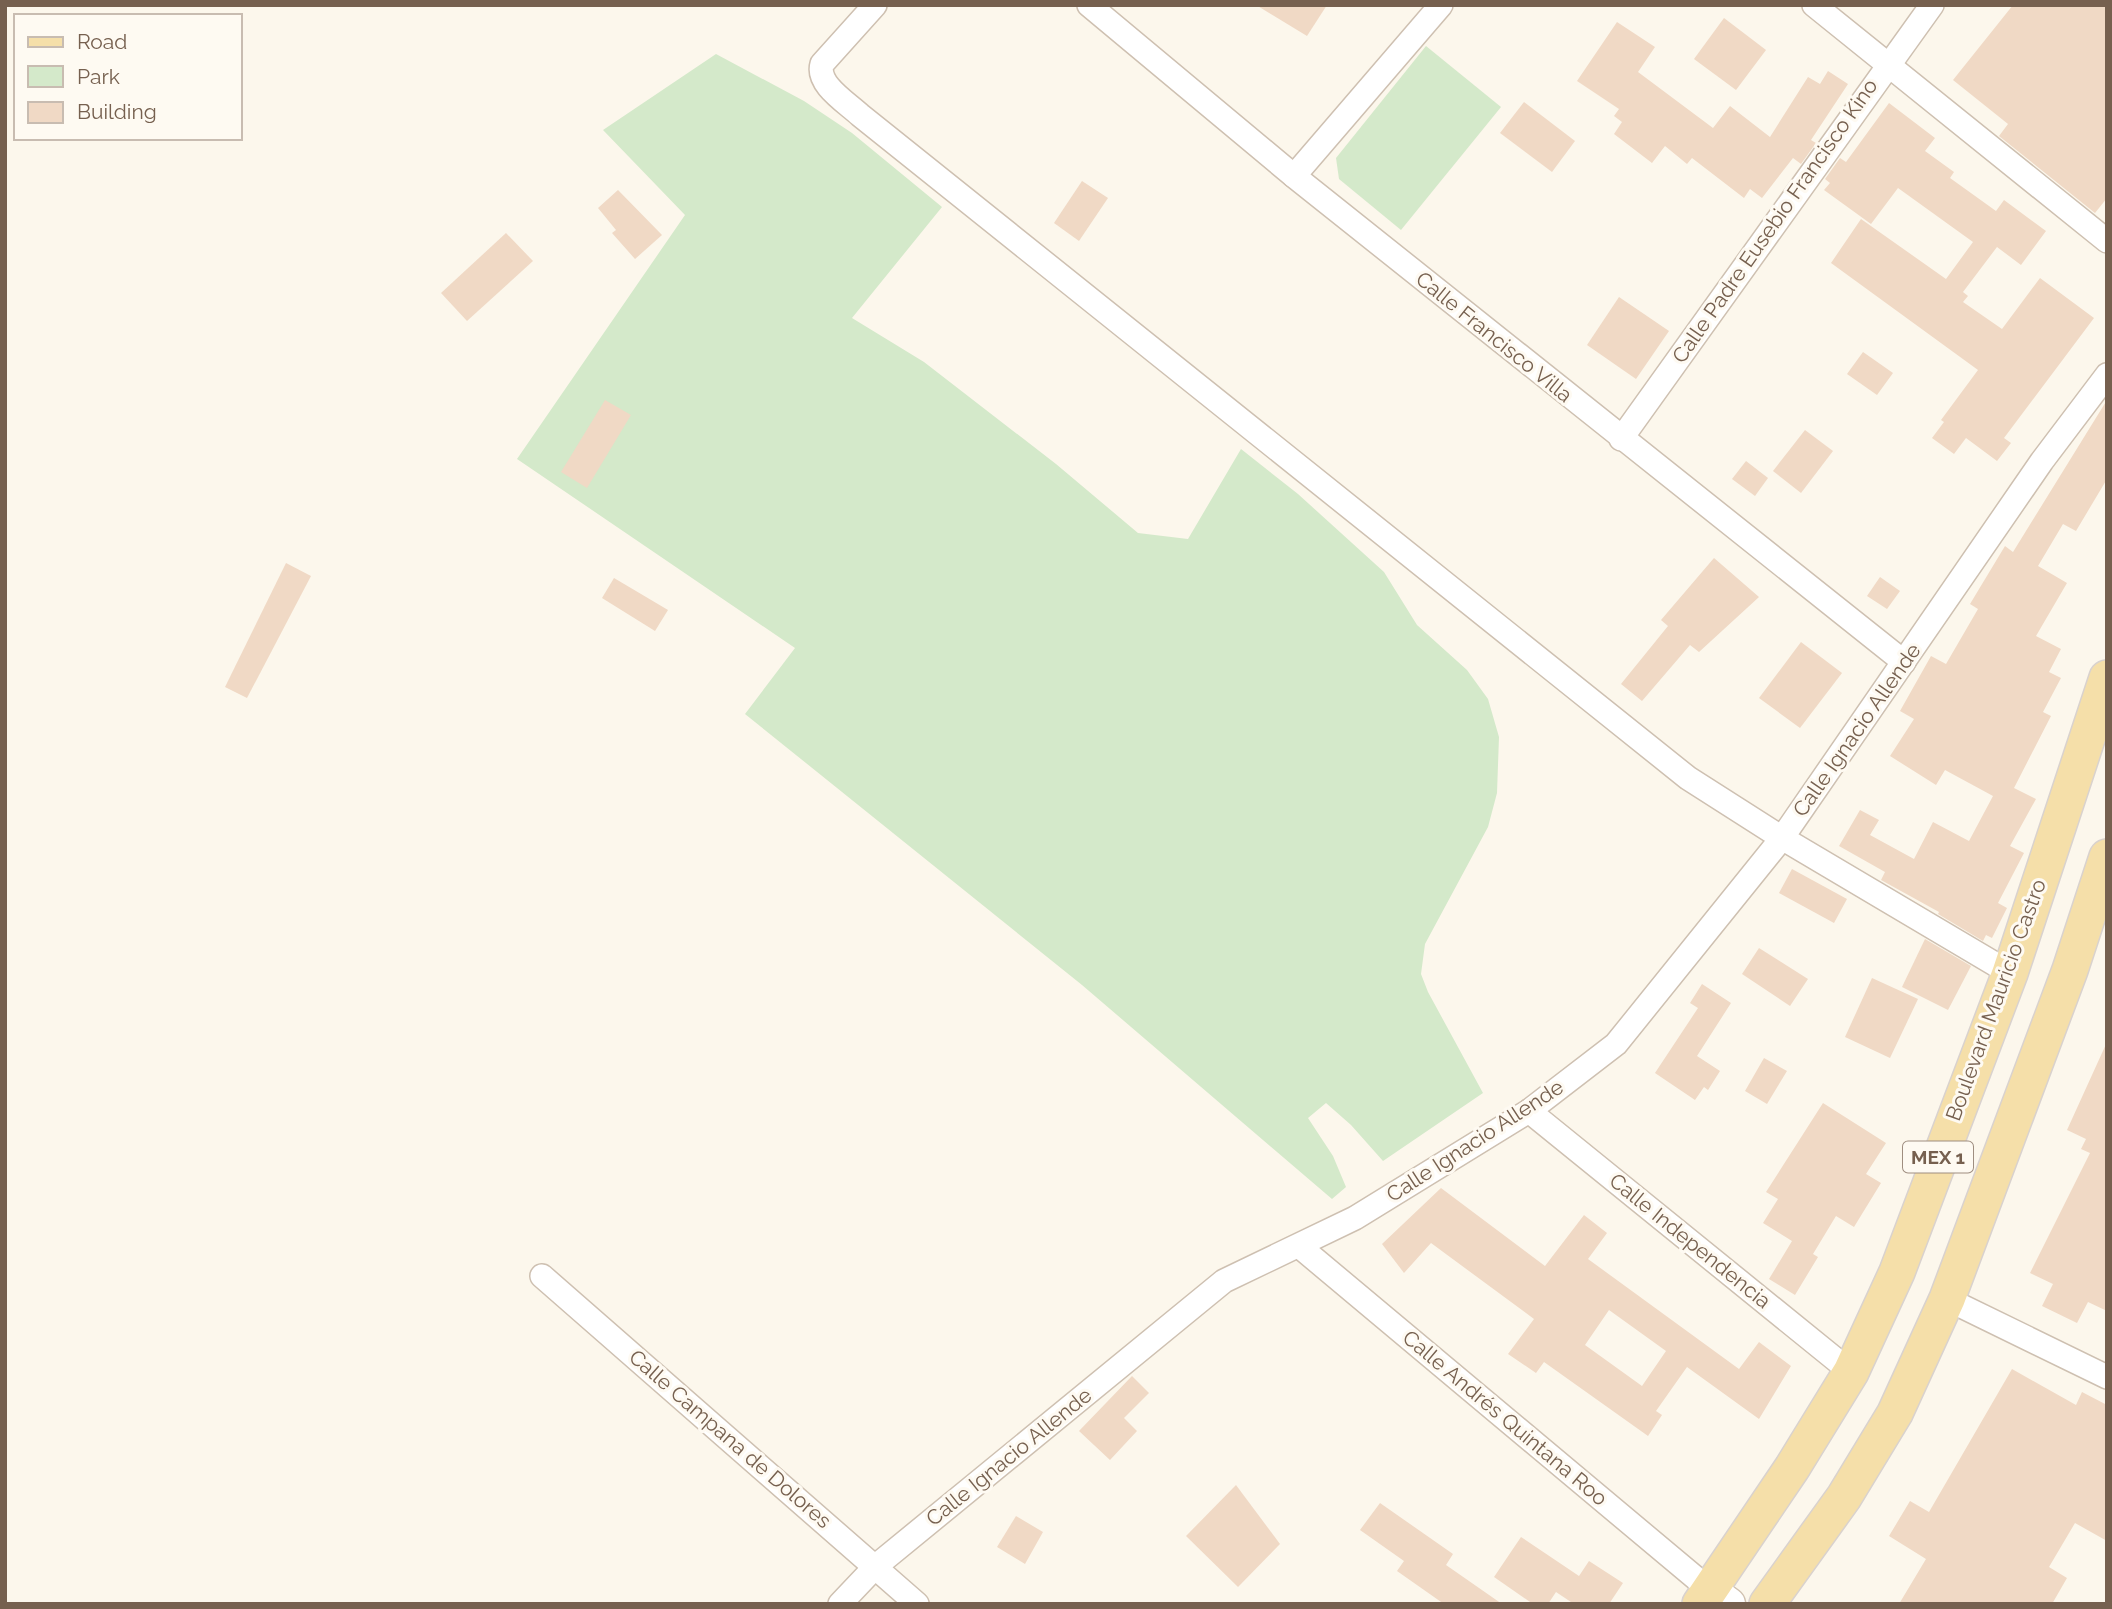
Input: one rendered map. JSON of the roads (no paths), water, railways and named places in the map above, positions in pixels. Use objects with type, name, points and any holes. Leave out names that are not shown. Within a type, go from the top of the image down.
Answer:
[{"type":"main road","name":"Boulevard Mauricio Castro","points":[[1713,1599],[1851,1372],[1897,1272],[2010,973],[2107,678]]},
{"type":"main road","name":"MEX 1","points":[[1767,1604],[1844,1497],[1895,1413],[1947,1299],[2070,970],[2106,865]]},
{"type":"street","points":[[875,5],[822,64],[820,71],[824,82],[860,115],[1688,778],[1782,838],[2010,973]]},
{"type":"street","name":"Calle Francisco Villa","points":[[1090,5],[1294,176],[1903,663]]},
{"type":"street","points":[[1294,176],[1441,5]]},
{"type":"street","points":[[1814,5],[2107,241]]},
{"type":"street","name":"Calle Padre Eusebio Francisco Kino","points":[[1621,439],[1887,64],[1932,5]]},
{"type":"street","name":"Calle Ignacio Allende","points":[[840,1604],[876,1566],[1224,1281],[1355,1218],[1529,1111],[1616,1044],[1782,838],[2042,461],[2107,375]]},
{"type":"street","name":"Calle Independencia","points":[[1529,1111],[1851,1372]]},
{"type":"street","name":"Calle Andrés Quintana Roo","points":[[1299,1246],[1713,1599]]},
{"type":"street","name":"Calle Campana de Dolores","points":[[542,1276],[917,1604]]},
{"type":"street","points":[[1947,1299],[2107,1377]]}]
